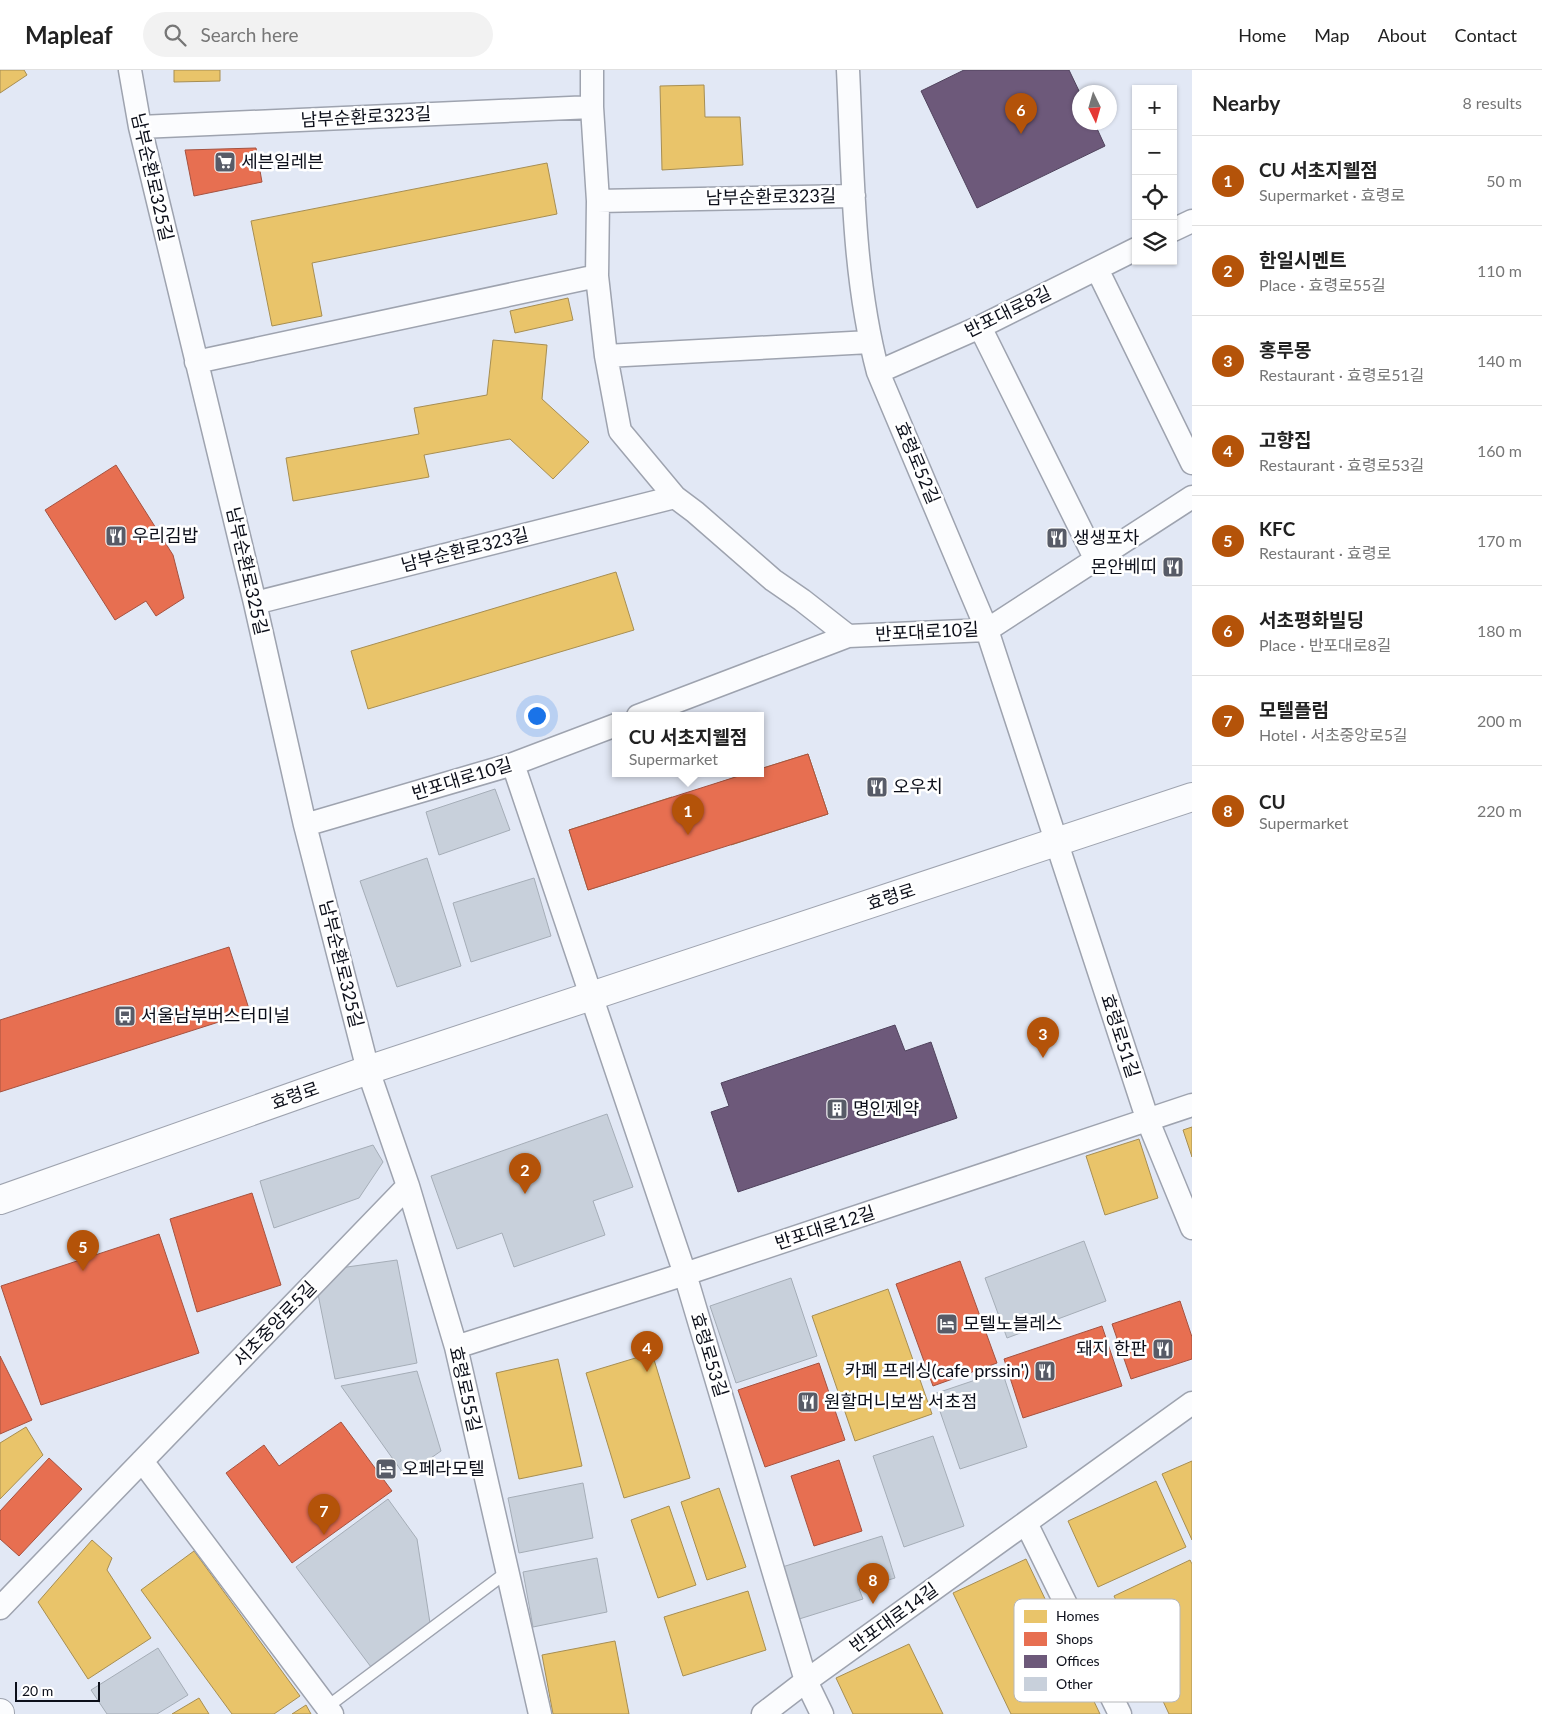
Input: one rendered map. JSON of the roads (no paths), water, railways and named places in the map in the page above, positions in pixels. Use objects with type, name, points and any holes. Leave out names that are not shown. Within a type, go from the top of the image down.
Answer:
[{"type":"main road","name":"효령로","points":[[0,1200],[368,1070],[1192,797]]},
{"type":"street","name":"남부순환로325길","points":[[130,70],[140,127],[255,603],[305,825],[368,1070]]},
{"type":"street","points":[[592,70],[592,107],[598,201],[596,276],[606,356],[620,431],[675,497],[773,580],[848,636]]},
{"type":"street","name":"효령로52길","points":[[848,70],[854,196],[862,295],[870,342],[878,372],[987,630],[1056,842]]},
{"type":"street","name":"남부순환로323길","points":[[140,127],[592,107]]},
{"type":"street","name":"남부순환로323길","points":[[598,201],[854,196]]},
{"type":"street","points":[[1177,228],[1192,221]]},
{"type":"street","name":"반포대로8길","points":[[878,372],[980,327],[1132,251]]},
{"type":"street","points":[[1097,269],[1192,463]]},
{"type":"street","points":[[196,362],[596,276]]},
{"type":"street","points":[[980,327],[1096,560]]},
{"type":"street","points":[[606,356],[870,342]]},
{"type":"street","name":"남부순환로323길","points":[[255,603],[675,497]]},
{"type":"street","name":"반포대로10길","points":[[648,712],[848,636],[987,630],[1192,497]]},
{"type":"street","name":"반포대로10길","points":[[305,825],[513,764],[612,727]]},
{"type":"street","points":[[513,764],[591,997]]},
{"type":"street","name":"효령로51길","points":[[1056,842],[1148,1121],[1192,1228]]},
{"type":"street","name":"효령로53길","points":[[591,997],[685,1274],[806,1681],[822,1714]]},
{"type":"street","name":"효령로55길","points":[[368,1070],[408,1186],[456,1347],[540,1714]]},
{"type":"street","name":"반포대로12길","points":[[456,1347],[685,1274],[1192,1105]]},
{"type":"street","name":"서초중앙로5길","points":[[0,1608],[408,1186]]},
{"type":"street","name":"반포대로14길","points":[[763,1714],[1192,1403]]},
{"type":"street","points":[[142,1461],[329,1711]]},
{"type":"street","points":[[1026,1522],[1064,1599]]},
{"type":"street","points":[[1114,1702],[1120,1714]]},
{"type":"lane","points":[[329,1711],[507,1572]]},
{"type":"place","name":"서초평화빌딩","points":[[1021,134]]},
{"type":"place","name":"세븐일레븐","points":[[225,162]]},
{"type":"place","name":"우리김밥","points":[[116,536]]},
{"type":"place","name":"생생포차","points":[[1057,538]]},
{"type":"place","name":"몬안베띠","points":[[1173,567]]},
{"type":"place","name":"오우치","points":[[877,787]]},
{"type":"place","name":"CU 서초지웰점","points":[[688,835]]},
{"type":"place","name":"서울남부버스터미널","points":[[125,1016]]},
{"type":"place","name":"홍루몽","points":[[1043,1058]]},
{"type":"place","name":"명인제약","points":[[837,1109]]},
{"type":"place","name":"한일시멘트","points":[[525,1194]]},
{"type":"place","name":"KFC","points":[[83,1271]]},
{"type":"place","name":"모텔노블레스","points":[[947,1324]]},
{"type":"place","name":"돼지 한판","points":[[1163,1349]]},
{"type":"place","name":"카페 프레싱(cafe prssin')","points":[[1045,1371]]},
{"type":"place","name":"고향집","points":[[647,1372]]},
{"type":"place","name":"원할머니보쌈 서초점","points":[[808,1402]]},
{"type":"place","name":"오페라모텔","points":[[386,1469]]},
{"type":"place","name":"모텔플럼","points":[[324,1535]]},
{"type":"place","name":"CU","points":[[873,1604]]}]
